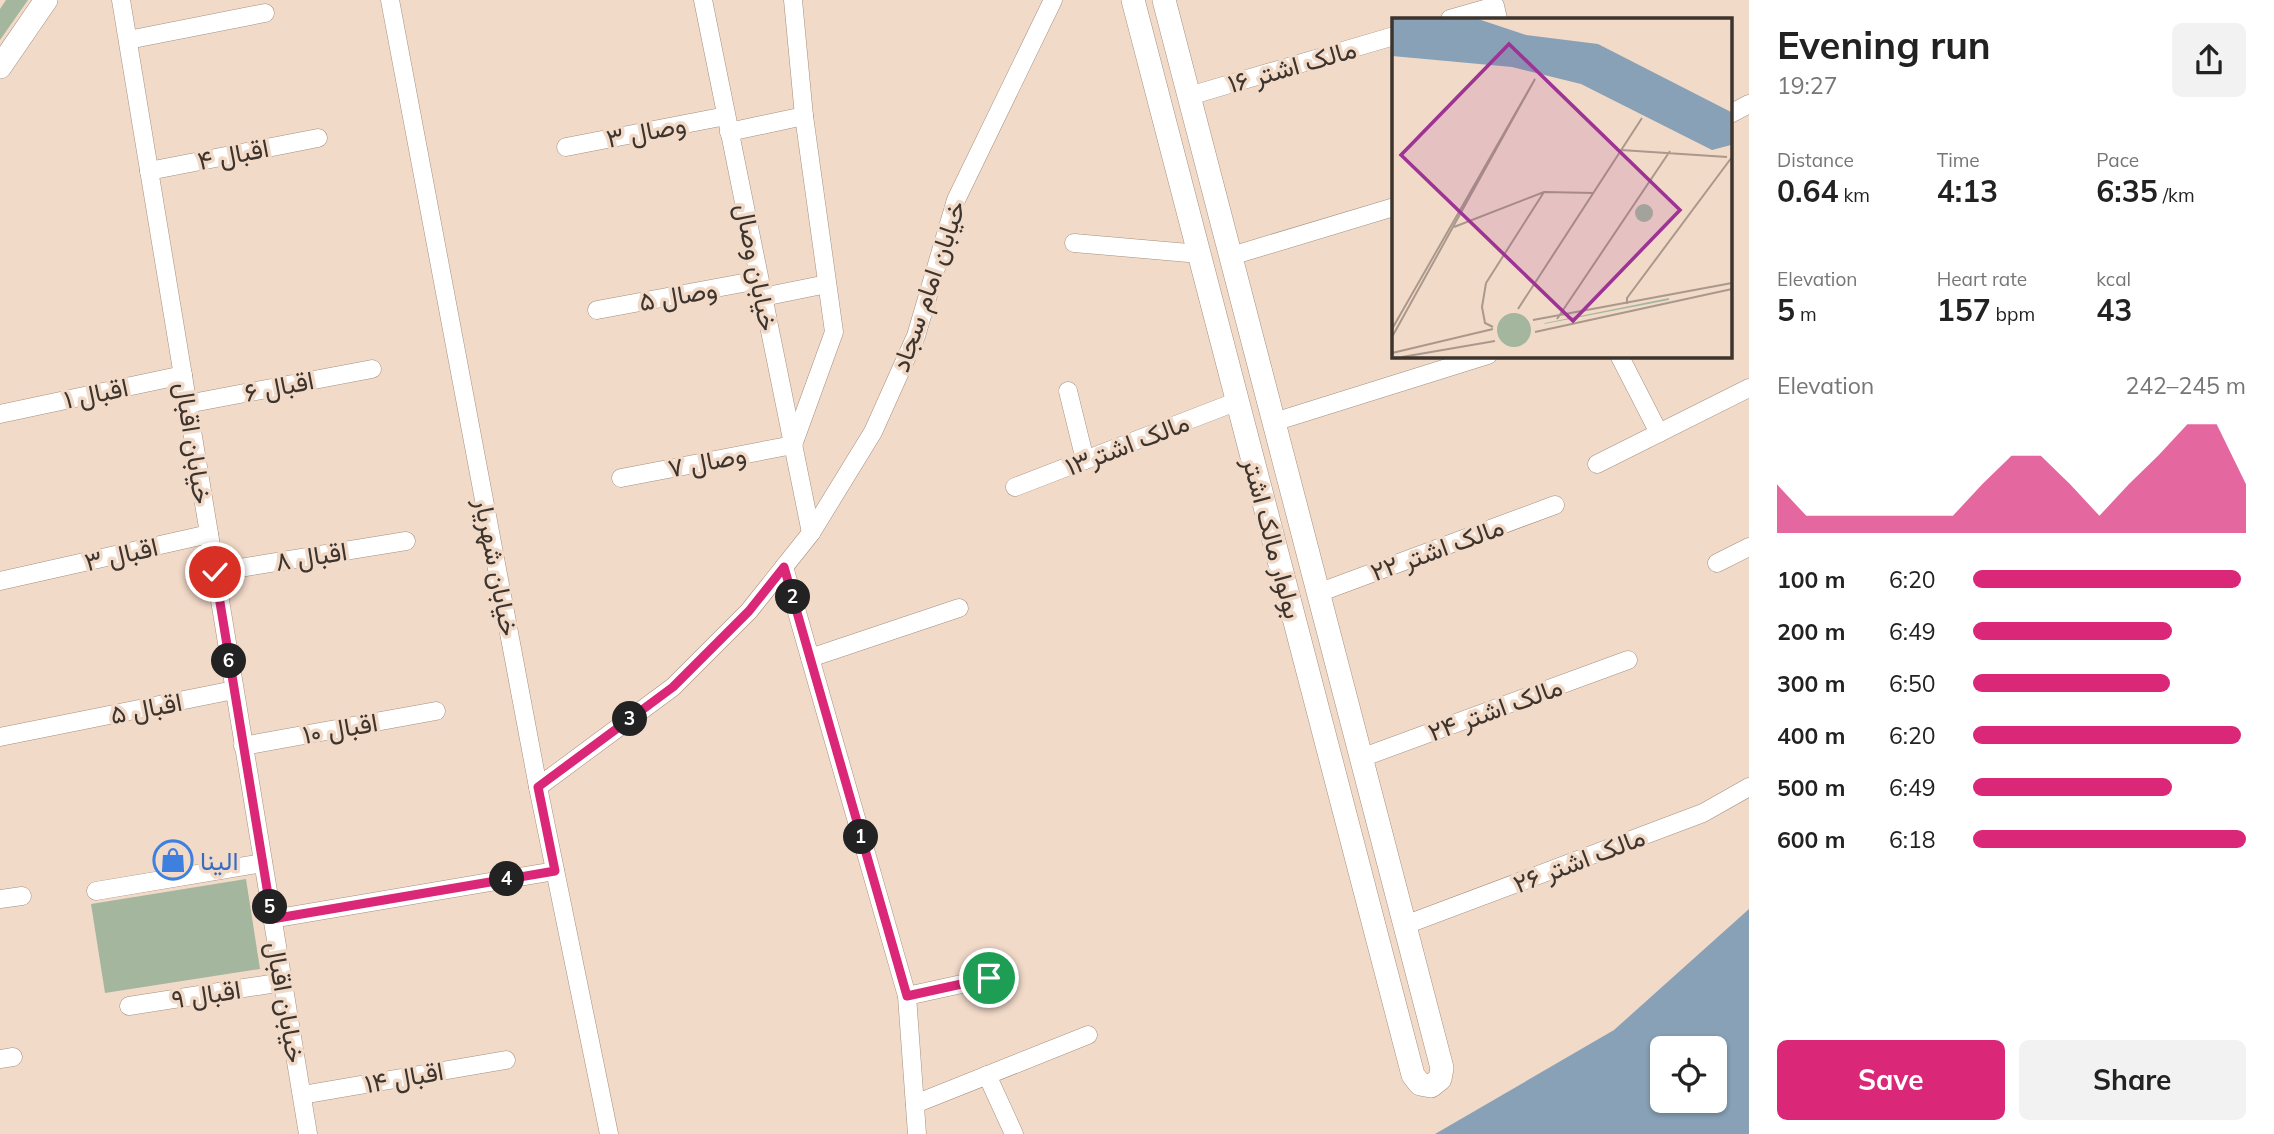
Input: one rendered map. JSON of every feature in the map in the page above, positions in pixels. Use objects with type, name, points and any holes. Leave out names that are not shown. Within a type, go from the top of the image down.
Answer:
[{"type":"main road","points":[[0,67],[46,0]]},
{"type":"main road","name":"بولوار مالک اشتر","points":[[1138,1],[1267,516],[1413,1075],[1420,1084],[1431,1086],[1440,1079],[1442,1068],[1164,0]]},
{"type":"main road","points":[[1267,516],[1296,507]]},
{"type":"street","name":"خیابان اقبال","points":[[121,0],[309,1134]]},
{"type":"street","name":"خیابان شهریار","points":[[390,0],[538,787],[608,1134]]},
{"type":"street","name":"خیابان وصال","points":[[703,0],[811,533]]},
{"type":"street","points":[[793,0],[804,116],[834,332],[793,445]]},
{"type":"street","name":"خیابان امام سجاد","points":[[538,787],[673,687],[749,611],[811,533],[873,432],[884,408],[916,336],[956,200],[1053,0]]},
{"type":"street","points":[[128,40],[265,13]]},
{"type":"street","points":[[1458,18],[1496,13]]},
{"type":"street","name":"مالک اشتر ۱۶","points":[[1189,96],[1392,37]]},
{"type":"street","points":[[1731,113],[1749,104]]},
{"type":"street","name":"وصال ۳","points":[[566,147],[804,116]]},
{"type":"street","name":"اقبال ۴","points":[[149,171],[318,138]]},
{"type":"street","points":[[1231,256],[1392,208]]},
{"type":"street","points":[[1074,243],[1200,254]]},
{"type":"street","name":"وصال ۵","points":[[597,310],[761,288],[827,285]]},
{"type":"street","points":[[1274,422],[1482,357]]},
{"type":"street","points":[[1620,357],[1659,433]]},
{"type":"street","name":"اقبال ۶","points":[[187,404],[372,369]]},
{"type":"street","name":"اقبال ۱","points":[[5,413],[183,375]]},
{"type":"street","points":[[1597,464],[1749,388]]},
{"type":"street","points":[[1068,391],[1085,460]]},
{"type":"street","name":"مالک اشتر۱۳","points":[[1015,487],[1238,401]]},
{"type":"street","name":"وصال ۷","points":[[621,478],[793,445]]},
{"type":"street","name":"مالک اشتر ۲۲","points":[[1318,593],[1555,505]]},
{"type":"street","name":"اقبال ۳","points":[[0,581],[209,534]]},
{"type":"street","name":"اقبال ۸","points":[[215,572],[406,541]]},
{"type":"street","points":[[1717,563],[1748,553]]},
{"type":"street","points":[[784,567],[907,996],[917,1134]]},
{"type":"street","points":[[810,658],[959,608]]},
{"type":"street","name":"مالک اشتر ۲۴","points":[[1361,758],[1628,660]]},
{"type":"street","name":"اقبال ۵","points":[[0,737],[234,690]]},
{"type":"street","name":"اقبال ۱۰","points":[[243,746],[436,711]]},
{"type":"street","name":"مالک اشتر ۲۶","points":[[1405,925],[1703,813],[1749,786]]},
{"type":"street","points":[[96,891],[263,863]]},
{"type":"street","points":[[272,919],[555,871]]},
{"type":"street","points":[[0,899],[22,896]]},
{"type":"street","points":[[907,996],[989,978]]},
{"type":"street","name":"اقبال ۹","points":[[129,1006],[283,982]]},
{"type":"street","points":[[915,1104],[1088,1035]]},
{"type":"street","name":"اقبال ۱۴","points":[[302,1095],[506,1060]]},
{"type":"street","points":[[987,1075],[1014,1134]]},
{"type":"green space","points":[[6,0],[28,0],[0,40],[0,9]]},
{"type":"green space","points":[[246,879],[260,969],[105,993],[91,904]]},
{"type":"water","points":[[1749,909],[1749,1134],[1435,1134],[1614,1030]]},
{"type":"place","name":"الینا","points":[[173,860]]},
{"type":"route","points":[[215,572],[272,919],[555,871],[538,787],[673,687],[749,611],[784,567],[907,996],[989,978]]}]
